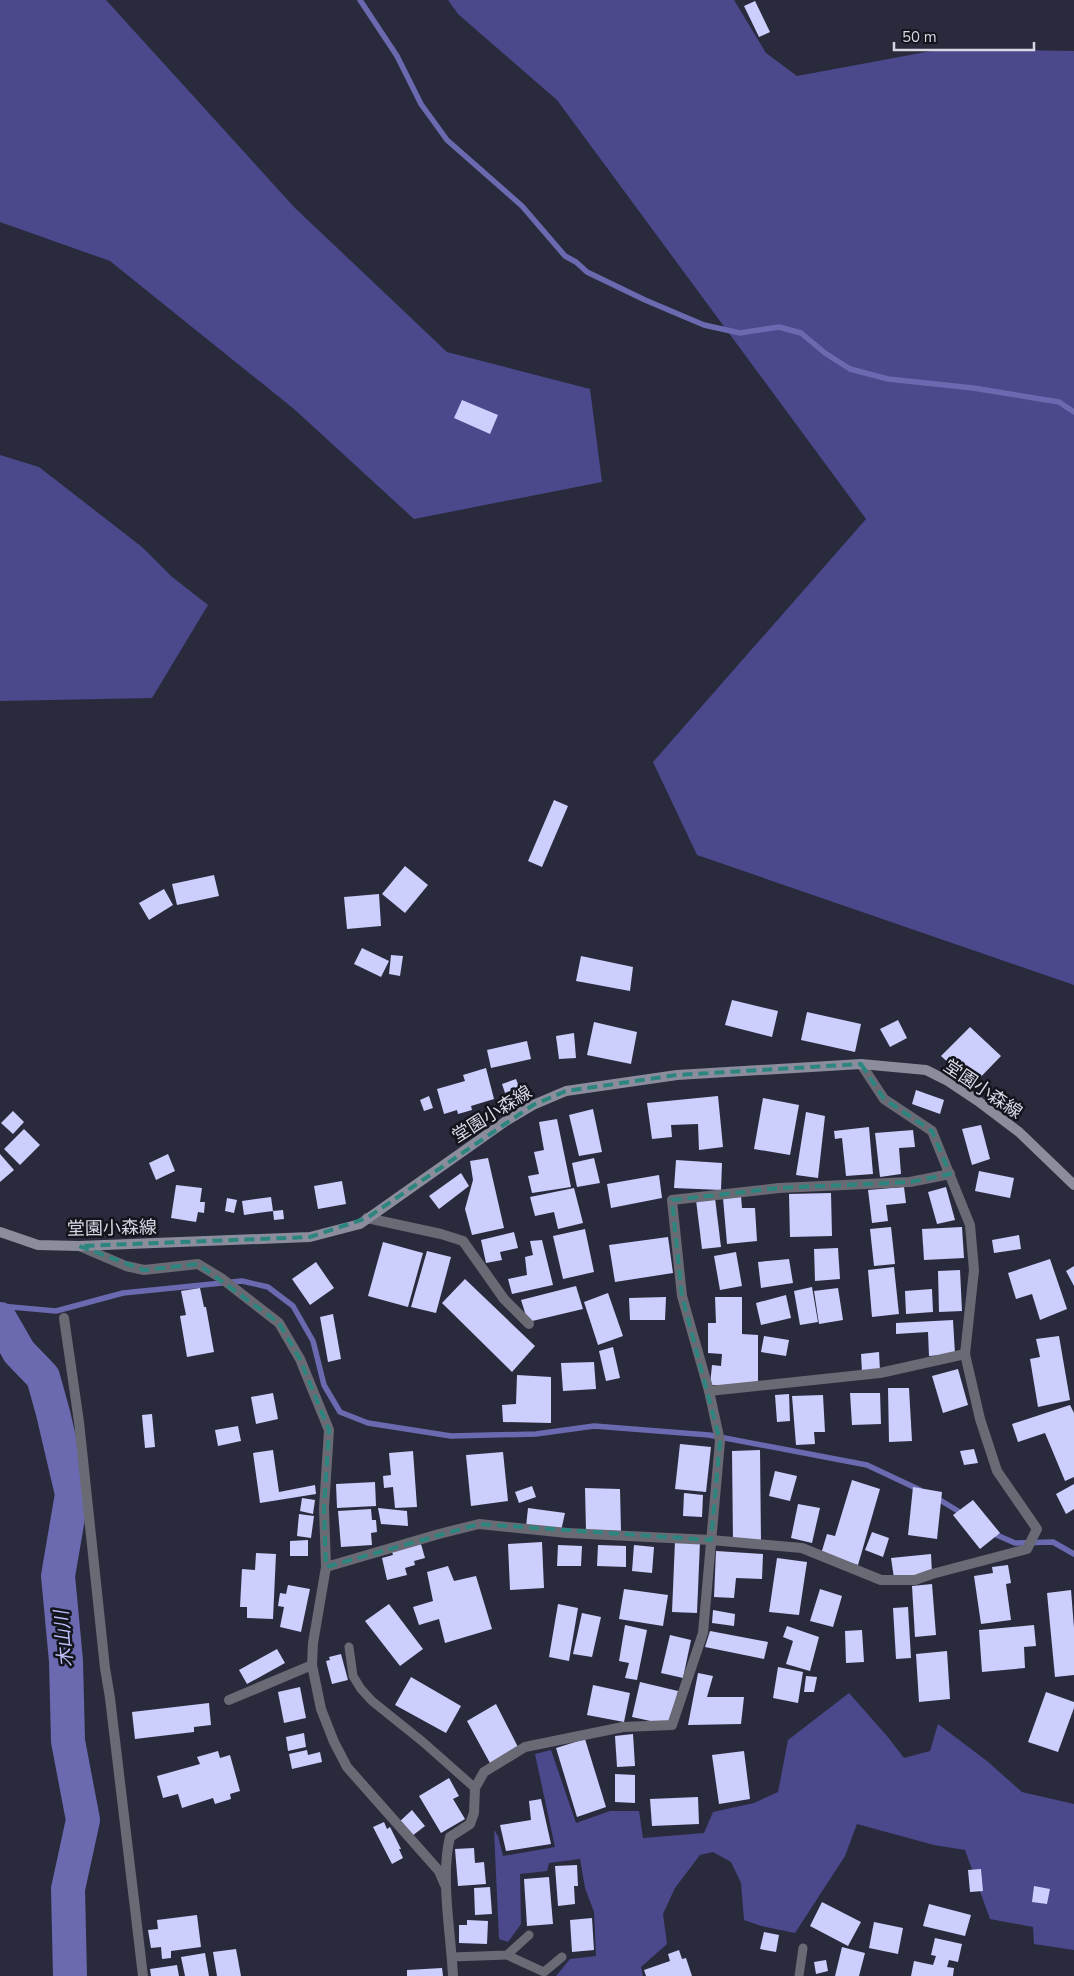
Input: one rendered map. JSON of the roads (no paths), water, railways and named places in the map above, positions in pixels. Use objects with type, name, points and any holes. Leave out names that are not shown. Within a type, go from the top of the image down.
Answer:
[{"type":"main road","name":"堂園小森線","points":[[0,1232],[38,1245],[78,1246],[310,1237],[360,1224],[506,1121],[533,1104],[566,1091],[677,1075],[861,1064],[926,1070],[948,1081],[978,1101],[1018,1132],[1074,1184]]},
{"type":"street","points":[[326,1568],[479,1524],[575,1534],[711,1540],[802,1548],[881,1580],[915,1580],[1027,1549],[1037,1529],[997,1471],[980,1419],[965,1354],[974,1270],[970,1225],[932,1131],[884,1099],[861,1064]]},
{"type":"street","points":[[453,1976],[446,1862],[450,1837],[470,1824],[474,1813],[475,1788],[484,1772],[525,1747],[623,1727],[672,1725],[703,1633],[720,1441],[682,1296],[672,1200],[779,1188],[910,1182],[950,1174]]},
{"type":"street","points":[[367,1218],[442,1234],[463,1241],[504,1299],[529,1324]]},
{"type":"street","points":[[78,1246],[126,1266],[144,1270],[198,1264],[221,1278],[279,1323],[300,1359],[329,1430],[324,1508],[326,1568],[313,1643],[312,1665],[321,1709],[334,1742],[347,1767],[439,1871],[447,1890]]},
{"type":"street","points":[[64,1318],[79,1422],[104,1668],[110,1698],[143,1976]]},
{"type":"street","points":[[708,1391],[880,1373],[965,1354]]},
{"type":"street","points":[[229,1700],[312,1665]]},
{"type":"lane","points":[[349,1647],[353,1676],[361,1689],[475,1788]]},
{"type":"lane","points":[[508,1955],[529,1935]]},
{"type":"lane","points":[[799,1976],[803,1948]]},
{"type":"lane","points":[[452,1957],[508,1955],[544,1974],[562,1957]]},
{"type":"waterway","points":[[360,0],[397,56],[421,104],[447,140],[522,206],[565,256],[576,262],[587,272],[645,300],[704,325],[740,333],[779,327],[801,333],[825,353],[850,369],[888,379],[973,388],[1059,402],[1074,412]]},
{"type":"waterway","points":[[0,1306],[56,1311],[123,1293],[242,1281],[268,1287],[293,1306],[313,1341],[324,1385],[340,1412],[368,1423],[451,1436],[536,1434],[594,1426],[709,1435],[867,1465],[920,1490]]},
{"type":"waterway","name":"木山川","points":[[0,1319],[19,1352],[43,1377],[72,1494],[58,1576],[66,1661],[68,1741],[83,1820],[68,1889],[70,1976]]},
{"type":"waterway","points":[[935,1497],[963,1514]]},
{"type":"waterway","points":[[992,1533],[1015,1543],[1053,1542],[1074,1554]]}]
